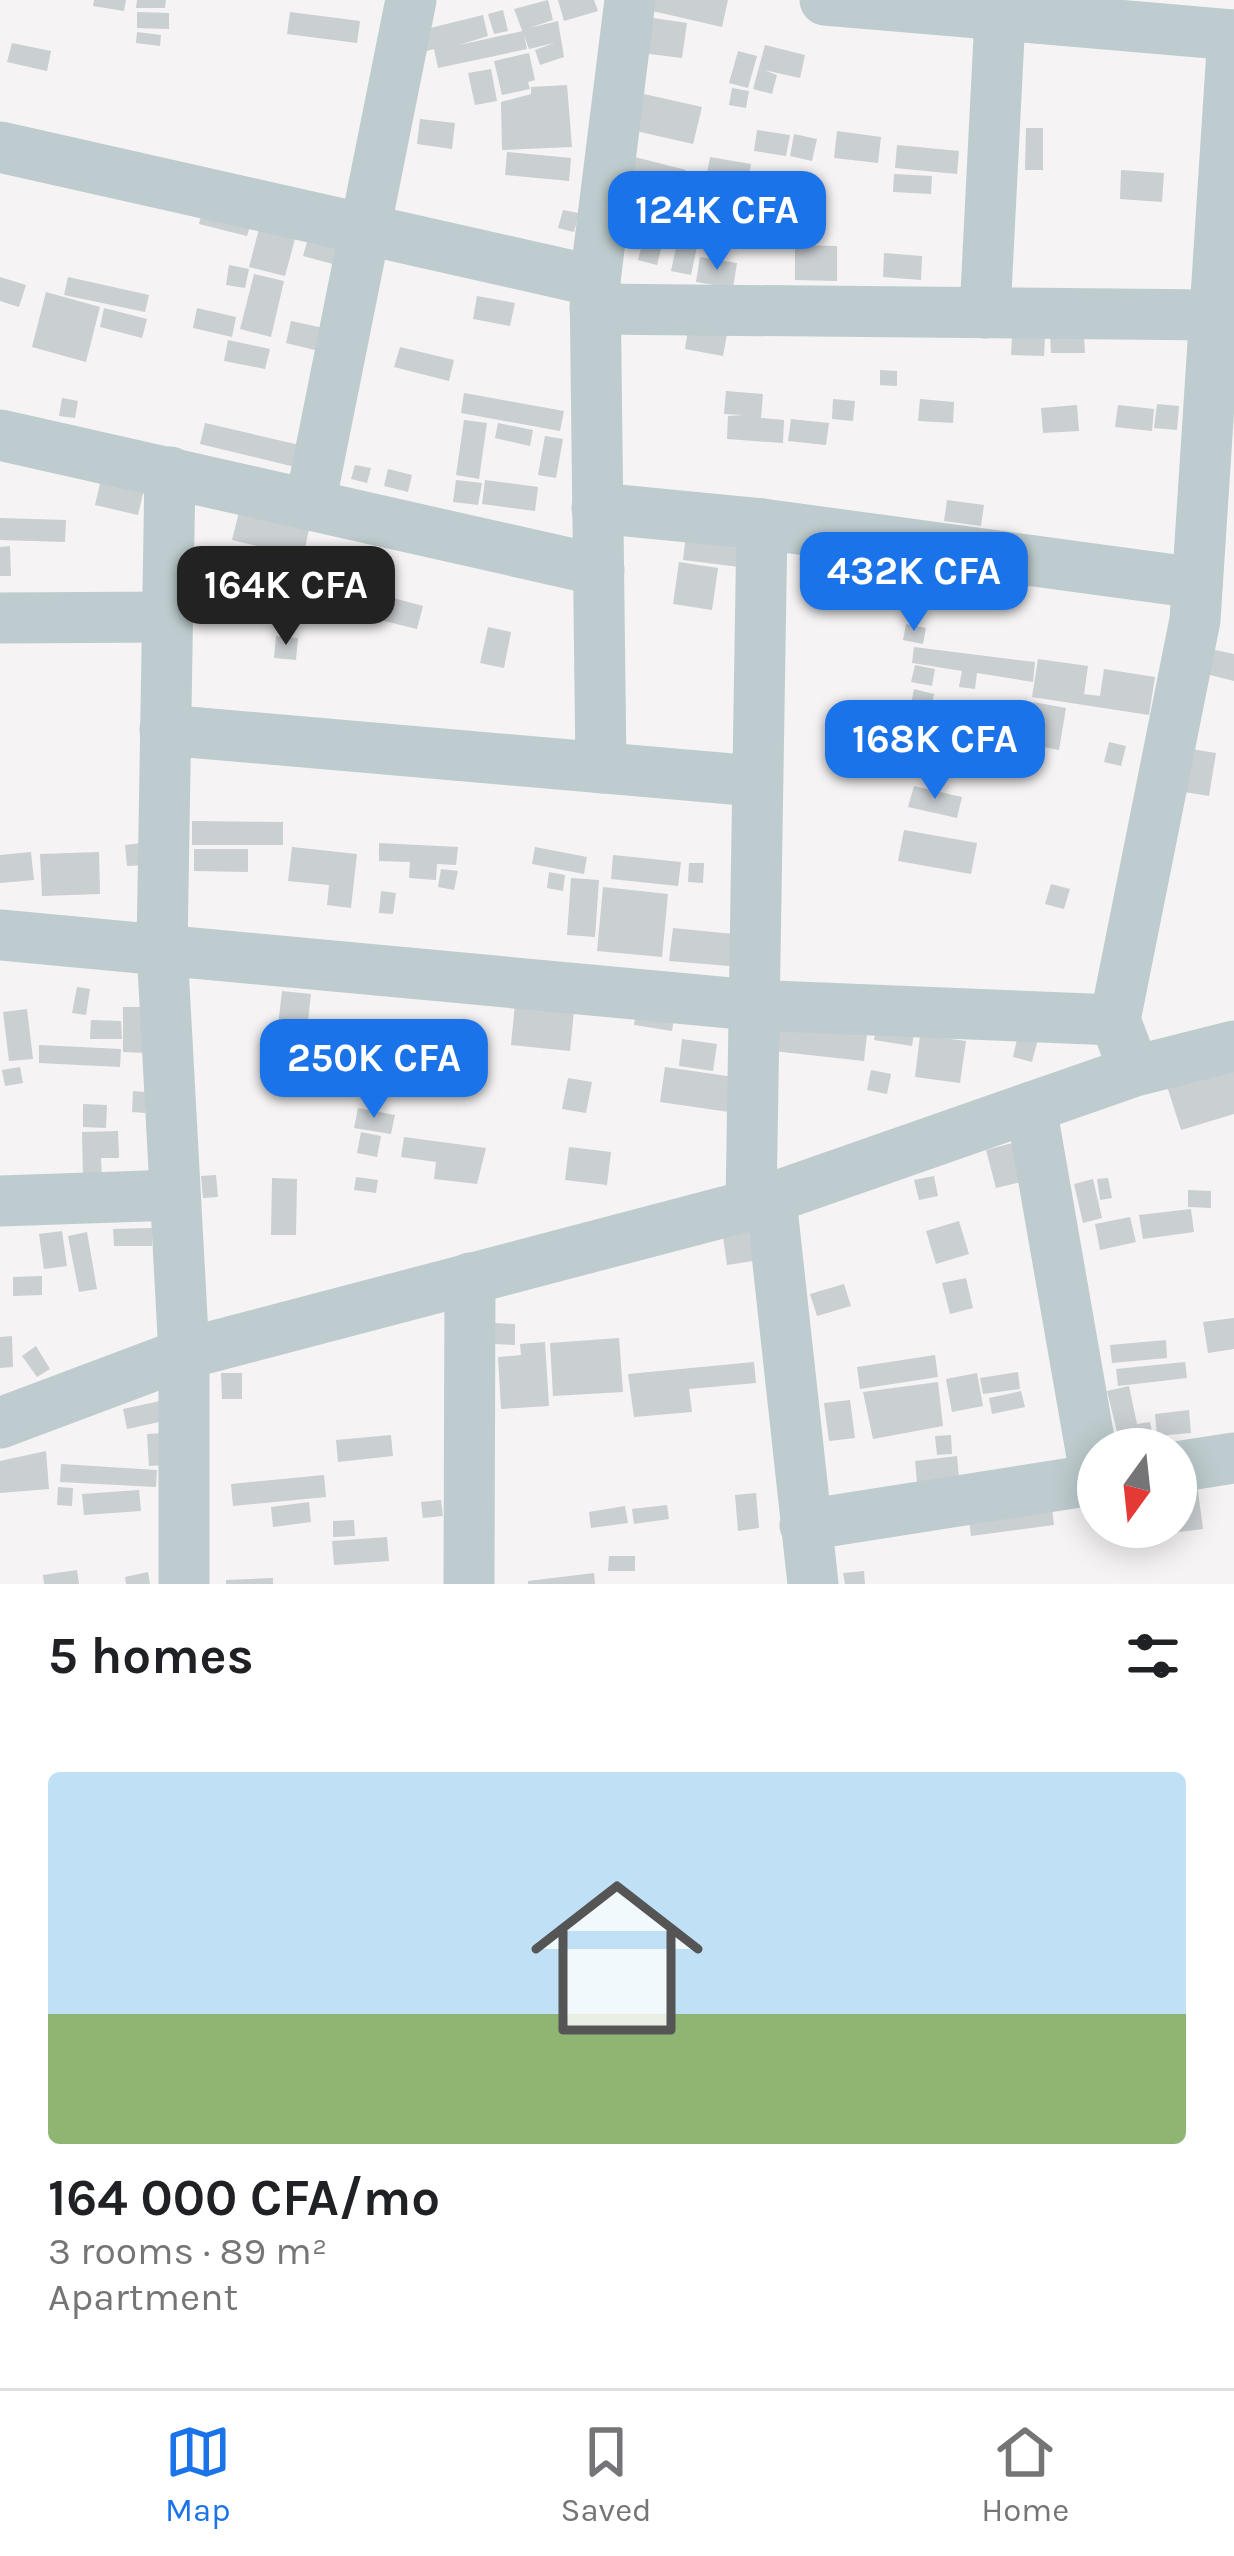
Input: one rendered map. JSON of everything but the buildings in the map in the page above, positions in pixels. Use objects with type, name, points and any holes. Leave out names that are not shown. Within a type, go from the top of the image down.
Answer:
[{"type":"street","points":[[310,504],[412,0]]},
{"type":"street","points":[[602,768],[595,295],[629,0]]},
{"type":"street","points":[[830,0],[1000,17],[1090,13],[1233,35],[1208,608],[1115,1020],[1135,1071]]},
{"type":"street","points":[[985,313],[1000,17]]},
{"type":"street","points":[[0,147],[365,230],[595,295],[985,313],[1220,332]]},
{"type":"street","points":[[0,435],[599,570]]},
{"type":"street","points":[[170,472],[162,948],[184,1354],[184,1584]]},
{"type":"street","points":[[597,508],[762,524],[1208,608]]},
{"type":"street","points":[[762,524],[752,1005],[761,1202],[813,1584]]},
{"type":"street","points":[[0,618],[167,617]]},
{"type":"street","points":[[165,730],[755,781]]},
{"type":"street","points":[[0,935],[752,1005],[1115,1020]]},
{"type":"street","points":[[0,1423],[184,1354],[761,1202],[1135,1071],[1234,1046]]},
{"type":"street","points":[[1031,1107],[1088,1428]]},
{"type":"street","points":[[0,1201],[175,1195]]},
{"type":"street","points":[[469,1584],[470,1278]]},
{"type":"street","points":[[1197,1464],[1234,1458]]},
{"type":"street","points":[[805,1525],[1077,1482]]}]
